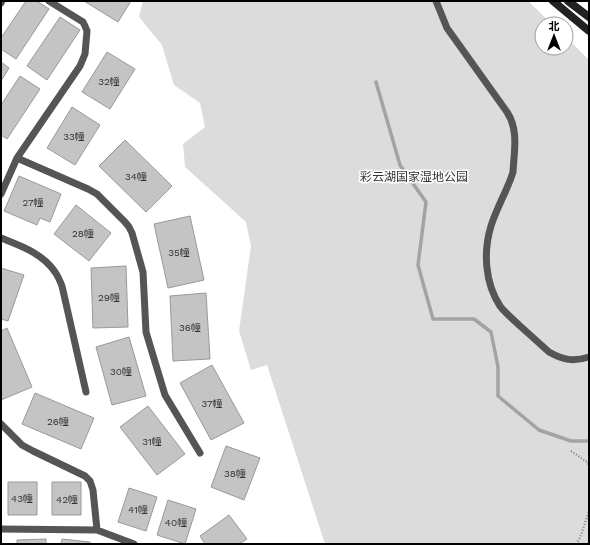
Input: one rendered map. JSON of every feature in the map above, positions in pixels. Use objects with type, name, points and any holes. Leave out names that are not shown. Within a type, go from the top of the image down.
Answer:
[{"type":"main road","points":[[553,1],[589,31]]},
{"type":"main road","points":[[568,1],[589,17]]},
{"type":"lane","points":[[1,194],[17,158],[80,66],[85,54],[87,31],[83,22],[49,1]]},
{"type":"lane","points":[[436,1],[447,28],[511,117],[515,132],[512,178],[488,236],[487,264],[492,288],[500,306],[507,314],[549,352],[564,359],[574,360],[589,357]]},
{"type":"lane","points":[[17,158],[97,194],[129,227],[143,272],[146,332],[164,395],[200,454]]},
{"type":"lane","points":[[1,238],[30,250],[45,260],[55,272],[62,286],[86,392]]},
{"type":"lane","points":[[1,424],[22,445],[85,476],[90,481],[93,490],[97,530]]},
{"type":"lane","points":[[1,529],[97,530],[134,544]]},
{"type":"path","points":[[571,450],[587,462],[589,467]]},
{"type":"path","points":[[576,544],[580,538],[589,507]]},
{"type":"green space","name":"彩云湖国家湿地公园","points":[[143,1],[528,1],[544,16],[534,16],[534,56],[574,56],[574,45],[589,60],[589,544],[325,544],[267,365],[251,370],[239,331],[251,246],[246,222],[185,167],[183,144],[205,127],[200,103],[174,85],[162,45],[139,17]]},
{"type":"building","points":[[26,1],[37,1],[49,9],[16,59],[1,49],[1,38]]},
{"type":"building","points":[[84,1],[131,1],[118,22]]},
{"type":"building","points":[[60,17],[80,30],[47,80],[27,66]]},
{"type":"building","points":[[107,52],[135,69],[110,109],[82,92]]},
{"type":"building","points":[[1,62],[9,68],[1,81]]},
{"type":"building","points":[[20,76],[40,89],[7,139],[1,135],[1,105]]},
{"type":"building","points":[[72,107],[100,125],[75,165],[47,148]]},
{"type":"building","points":[[125,140],[172,186],[146,212],[99,166]]},
{"type":"building","points":[[19,176],[61,194],[50,222],[40,218],[37,225],[4,211]]},
{"type":"building","points":[[76,205],[111,233],[89,261],[54,234]]},
{"type":"building","points":[[190,216],[204,280],[168,288],[154,224]]},
{"type":"building","points":[[126,266],[128,327],[93,328],[91,268]]},
{"type":"building","points":[[1,268],[24,275],[8,321],[1,319]]},
{"type":"building","points":[[206,293],[210,359],[173,361],[170,296]]},
{"type":"building","points":[[7,328],[32,387],[1,400],[1,331]]},
{"type":"building","points":[[129,337],[146,396],[112,405],[96,347]]},
{"type":"building","points":[[212,365],[244,423],[211,440],[180,383]]},
{"type":"building","points":[[35,393],[94,418],[81,449],[22,424]]},
{"type":"building","points":[[148,406],[185,454],[157,475],[120,427]]},
{"type":"building","points":[[226,446],[260,458],[244,500],[211,487]]},
{"type":"building","points":[[8,482],[37,482],[37,515],[8,515]]},
{"type":"building","points":[[52,482],[81,482],[81,515],[52,515]]},
{"type":"building","points":[[129,488],[157,497],[146,531],[118,522]]},
{"type":"building","points":[[168,500],[196,509],[185,544],[157,535]]},
{"type":"building","points":[[229,515],[247,539],[239,544],[205,544],[200,536]]},
{"type":"building","points":[[46,539],[46,544],[17,544],[17,540]]},
{"type":"building","points":[[62,539],[90,542],[90,544],[61,544]]},
{"type":"waterway","points":[[376,82],[400,165],[426,202],[418,265],[433,319],[474,319],[491,332],[498,367],[498,396],[539,430],[571,441],[589,441]]}]
